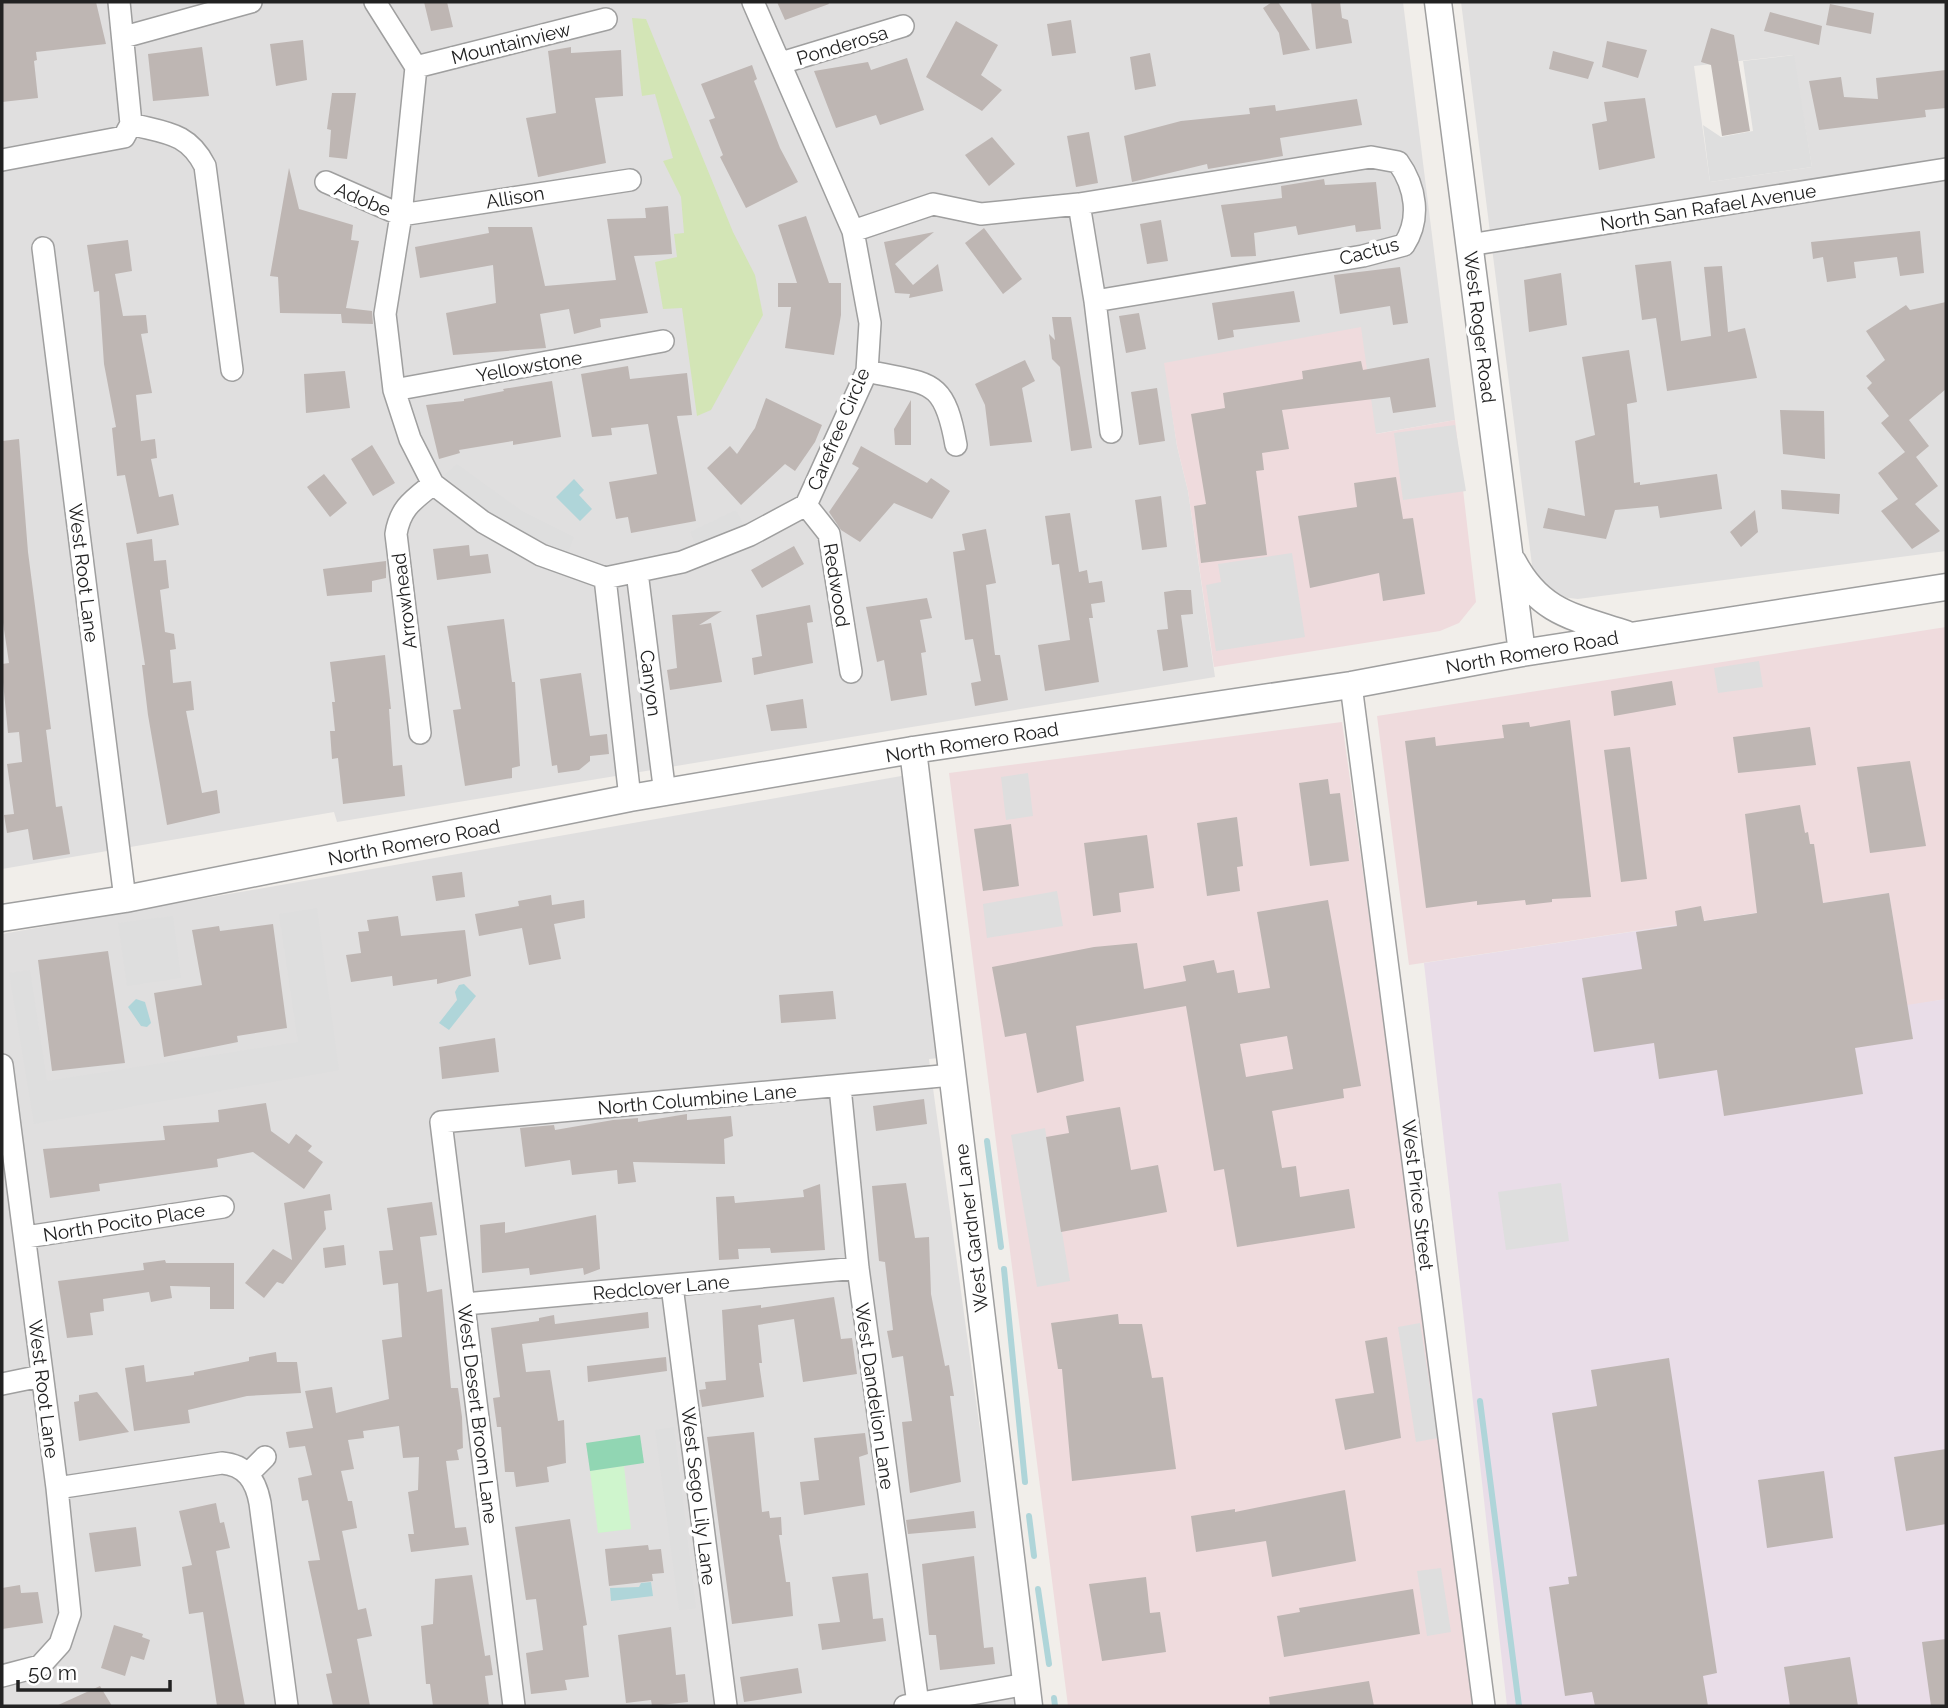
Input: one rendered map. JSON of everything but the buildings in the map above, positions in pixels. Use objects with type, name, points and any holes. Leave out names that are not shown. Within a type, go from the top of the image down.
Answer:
[{"type":"street","points":[[2,160],[124,137],[131,124],[119,2]]},
{"type":"street","points":[[124,37],[251,2]]},
{"type":"street","points":[[375,2],[416,67],[401,215],[384,314],[394,390],[410,439],[433,484],[484,522],[541,555],[605,578]]},
{"type":"street","name":"Carefree Circle","points":[[605,578],[682,562],[750,535],[806,505],[867,370],[870,323],[853,231],[753,2]]},
{"type":"street","name":"West Roger Road","points":[[1438,2],[1522,653]]},
{"type":"street","name":"Mountainview","points":[[416,67],[606,19]]},
{"type":"street","name":"Ponderosa","points":[[781,64],[902,26]]},
{"type":"street","points":[[131,124],[184,137],[197,149],[205,166],[232,370]]},
{"type":"street","name":"Cactus","points":[[853,231],[933,204],[981,215],[1079,204],[1371,158],[1398,162],[1410,178],[1415,214],[1413,232],[1404,245],[1363,256],[1095,301]]},
{"type":"street","name":"North San Rafael Avenue","points":[[1469,245],[1946,169]]},
{"type":"street","name":"Allison","points":[[401,215],[630,180]]},
{"type":"street","name":"Adobe","points":[[326,182],[364,202],[401,215]]},
{"type":"street","points":[[1079,204],[1095,301],[1111,432]]},
{"type":"street","name":"West Root Lane","points":[[43,248],[125,899]]},
{"type":"street","name":"Yellowstone","points":[[394,390],[663,341]]},
{"type":"street","points":[[867,370],[935,388],[944,398],[951,415],[956,445]]},
{"type":"street","name":"Arrowhead","points":[[420,733],[396,534],[398,517],[406,505],[433,484]]},
{"type":"street","name":"Redwood","points":[[806,505],[829,534],[851,672]]},
{"type":"street","points":[[1509,556],[1537,598],[1556,611],[1631,636]]},
{"type":"street","name":"Canyon","points":[[637,572],[665,794]]},
{"type":"street","name":"Canyon","points":[[605,578],[630,798]]},
{"type":"street","name":"North Romero Road","points":[[2,918],[125,899],[630,798],[913,750],[1351,685],[1522,653],[1946,587]]},
{"type":"street","name":"West Price Street","points":[[1351,685],[1484,1706]]},
{"type":"street","name":"West Gardner Lane","points":[[913,750],[1027,1695]]},
{"type":"street","name":"West Root Lane","points":[[2,1065],[8,1161],[26,1237],[70,1615],[60,1644],[40,1666],[2,1676]]},
{"type":"street","name":"North Columbine Lane","points":[[442,1122],[952,1075]]},
{"type":"street","name":"West Dandelion Lane","points":[[840,1087],[858,1268],[912,1705]]},
{"type":"street","name":"West Desert Broom Lane","points":[[442,1122],[514,1706]]},
{"type":"street","name":"North Pocito Place","points":[[26,1237],[223,1207]]},
{"type":"street","name":"Redclover Lane","points":[[465,1304],[858,1268]]},
{"type":"street","name":"West Sego Lily Lane","points":[[672,1286],[726,1706]]},
{"type":"street","points":[[2,1384],[41,1376]]},
{"type":"street","points":[[248,1474],[265,1457]]},
{"type":"street","points":[[57,1488],[222,1463],[234,1464],[248,1474],[260,1503],[286,1706]]},
{"type":"street","points":[[912,1705],[1027,1695]]},
{"type":"shaded area","points":[[2,2],[1403,2],[1455,420],[1375,434],[1165,363],[1177,446],[1188,491],[1215,677],[337,822],[334,812],[2,869]]},
{"type":"shaded area","points":[[1461,2],[1946,2],[1946,551],[1578,599],[1552,596],[1534,581]],"holes":[[[1793,55],[1812,167],[1710,182],[1694,66]]]},
{"type":"shaded area","points":[[1794,55],[1812,167],[1710,182],[1703,125],[1721,137],[1753,131],[1743,61]]},
{"type":"shaded area","points":[[1361,327],[1376,434],[1455,420],[1476,602],[1459,623],[1440,631],[1214,667],[1188,491],[1177,446],[1164,363]]},
{"type":"shaded area","points":[[1455,425],[1466,491],[1403,500],[1394,433]]},
{"type":"shaded area","points":[[457,464],[522,511],[574,537],[568,553],[499,522],[444,475]]},
{"type":"shaded area","points":[[736,510],[749,535],[700,555],[690,532]]},
{"type":"shaded area","points":[[1292,553],[1305,637],[1216,651],[1206,585],[1221,582],[1218,564]]},
{"type":"shaded area","points":[[1946,627],[1946,999],[1907,1006],[1889,893],[1409,965],[1377,716]]},
{"type":"shaded area","points":[[1759,661],[1763,687],[1718,693],[1714,668]]},
{"type":"shaded area","points":[[1342,722],[1428,1337],[1472,1706],[1068,1706],[949,773]]},
{"type":"shaded area","points":[[1028,773],[1033,816],[1006,820],[1001,777]]},
{"type":"shaded area","points":[[907,775],[939,1058],[929,1059],[1018,1706],[2,1706],[2,934]]},
{"type":"shaded area","points":[[1057,891],[1063,926],[987,938],[983,904]]},
{"type":"shaded area","points":[[1889,893],[1907,1005],[1946,999],[1946,1706],[1507,1706],[1424,963]]},
{"type":"shaded area","points":[[317,908],[339,1070],[34,1124],[9,973],[30,970],[47,1081],[298,1042],[279,914]]},
{"type":"shaded area","points":[[173,916],[181,978],[127,986],[118,923]]},
{"type":"shaded area","points":[[1045,1128],[1070,1281],[1037,1287],[1011,1135]]},
{"type":"shaded area","points":[[1561,1183],[1569,1241],[1506,1250],[1498,1192]]},
{"type":"shaded area","points":[[1420,1323],[1438,1438],[1416,1442],[1398,1327]]},
{"type":"shaded area","points":[[674,1427],[696,1608],[679,1610],[655,1430]]},
{"type":"shaded area","points":[[1441,1568],[1451,1632],[1427,1636],[1417,1571]]},
{"type":"green space","points":[[632,18],[646,19],[733,232],[755,275],[763,315],[711,410],[697,416],[682,308],[663,309],[655,262],[677,257],[674,234],[684,233],[681,197],[663,161],[673,158],[655,94],[642,96]]},
{"type":"green space","points":[[640,1435],[644,1463],[590,1471],[586,1443]]},
{"type":"green space","points":[[624,1466],[631,1529],[598,1533],[590,1471]]},
{"type":"water","points":[[574,479],[584,490],[579,495],[592,509],[580,521],[556,497]]},
{"type":"water","points":[[464,984],[476,996],[449,1030],[439,1023],[457,1000],[455,992],[459,985]]},
{"type":"water","points":[[136,999],[145,1002],[151,1023],[147,1027],[141,1026],[128,1007]]},
{"type":"water","points":[[651,1582],[653,1596],[611,1601],[610,1588],[639,1587],[641,1583]]},
{"type":"waterway","points":[[987,1141],[1001,1247]]},
{"type":"waterway","points":[[1004,1269],[1025,1482]]},
{"type":"waterway","points":[[1480,1401],[1519,1706]]},
{"type":"waterway","points":[[1029,1516],[1034,1556]]},
{"type":"waterway","points":[[1038,1589],[1049,1664]]},
{"type":"waterway","points":[[1054,1698],[1055,1706]]}]
